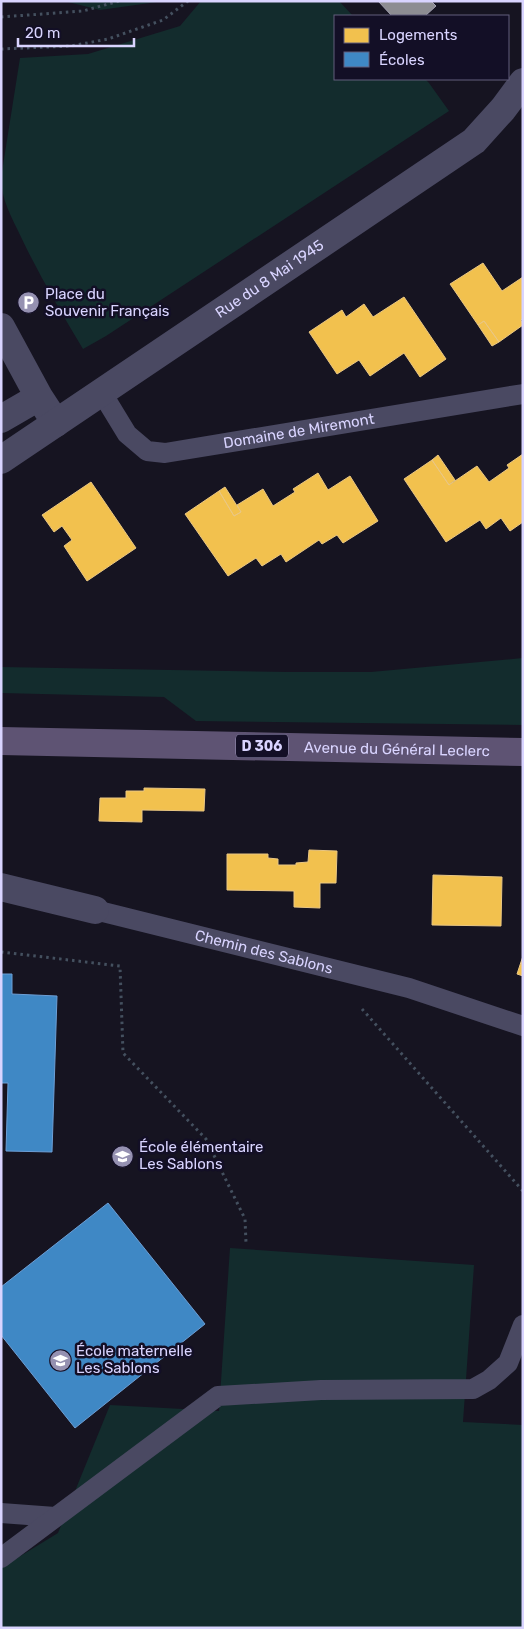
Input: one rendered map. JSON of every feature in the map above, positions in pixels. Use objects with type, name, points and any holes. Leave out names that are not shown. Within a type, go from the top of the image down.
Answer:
[{"type":"main road","name":"Avenue du Général Leclerc","points":[[1,741],[523,752]]},
{"type":"street","name":"Rue du 8 Mai 1945","points":[[1,460],[474,141],[504,109],[523,82]]},
{"type":"street","points":[[1,326],[11,365],[38,397],[56,423]]},
{"type":"street","points":[[1,419],[38,397]]},
{"type":"street","name":"Chemin des Sablons","points":[[1,887],[95,910]]},
{"type":"lane","name":"Domaine de Miremont","points":[[102,393],[127,434],[146,451],[165,453],[523,394]]},
{"type":"lane","name":"Chemin des Sablons","points":[[95,910],[410,988],[523,1026]]},
{"type":"lane","points":[[1,1558],[218,1396],[321,1390],[473,1389],[489,1380],[508,1363],[523,1326]]},
{"type":"lane","points":[[1,1512],[55,1517]]},
{"type":"path","points":[[1,17],[83,11],[119,1]]},
{"type":"path","points":[[1,49],[71,46],[108,39],[163,20],[188,1]]},
{"type":"path","points":[[1,952],[120,966],[123,1053],[206,1139],[245,1219],[246,1243]]},
{"type":"path","points":[[323,966],[523,1191]]},
{"type":"green space","points":[[64,1],[164,1],[100,10]]},
{"type":"green space","points":[[201,1],[339,1],[352,15],[334,15],[334,80],[426,80],[449,111],[106,336],[83,349],[35,265],[11,216],[1,186],[20,58],[88,54],[180,26]]},
{"type":"green space","points":[[523,658],[523,725],[196,721],[164,697],[1,693],[1,667],[371,672]]},
{"type":"green space","points":[[230,1248],[474,1265],[463,1422],[523,1425],[523,1628],[1,1628],[1,1568],[58,1533],[110,1405],[219,1411]]},
{"type":"building: Logements","points":[[483,263],[502,291],[523,277],[523,318],[521,320],[523,325],[499,342],[484,321],[478,325],[450,284]]},
{"type":"building: Logements","points":[[404,297],[446,359],[420,377],[404,353],[370,376],[359,360],[337,374],[309,332],[342,310],[346,317],[364,304],[373,317]]},
{"type":"building: Logements","points":[[484,321],[499,342],[492,346],[478,325]]},
{"type":"building: Logements","points":[[523,454],[523,522],[510,531],[501,518],[486,529],[480,520],[446,542],[404,479],[432,460],[449,485],[477,466],[489,482],[509,468],[507,465]]},
{"type":"building: Logements","points":[[438,455],[455,480],[449,485],[432,460]]},
{"type":"building: Logements","points":[[318,473],[328,490],[350,476],[378,521],[343,543],[337,535],[322,544],[319,540],[286,562],[281,554],[262,566],[256,558],[228,576],[185,514],[219,491],[234,516],[241,512],[237,505],[263,489],[273,506],[295,492],[293,489]]},
{"type":"building: Logements","points":[[91,482],[136,548],[87,581],[64,546],[72,540],[62,526],[54,532],[42,515]]},
{"type":"building: Logements","points":[[225,487],[241,512],[234,516],[219,491]]},
{"type":"building: Logements","points":[[144,788],[205,789],[204,811],[142,810],[142,822],[99,821],[100,798],[126,798],[126,791],[144,791]]},
{"type":"building: Logements","points":[[309,850],[337,851],[336,883],[320,883],[320,908],[294,907],[294,891],[227,890],[227,854],[268,854],[268,858],[278,859],[278,865],[296,865],[296,863],[308,862]]},
{"type":"building: Logements","points":[[433,875],[502,877],[501,926],[432,925]]},
{"type":"building: Logements","points":[[523,956],[523,976],[517,974]]},
{"type":"building: Écoles","points":[[1,974],[12,974],[12,994],[57,996],[52,1152],[6,1151],[8,1083],[1,1083]]},
{"type":"building: Écoles","points":[[108,1203],[205,1324],[75,1428],[1,1335],[1,1287]]},
{"type":"building: Industrie","points":[[378,1],[431,1],[436,6],[426,15],[391,15]]},
{"type":"place","name":"Place du Souvenir Français","points":[[29,303]]},
{"type":"place","name":"École élémentaire Les Sablons","points":[[123,1156]]},
{"type":"place","name":"École maternelle Les Sablons","points":[[60,1360]]}]
